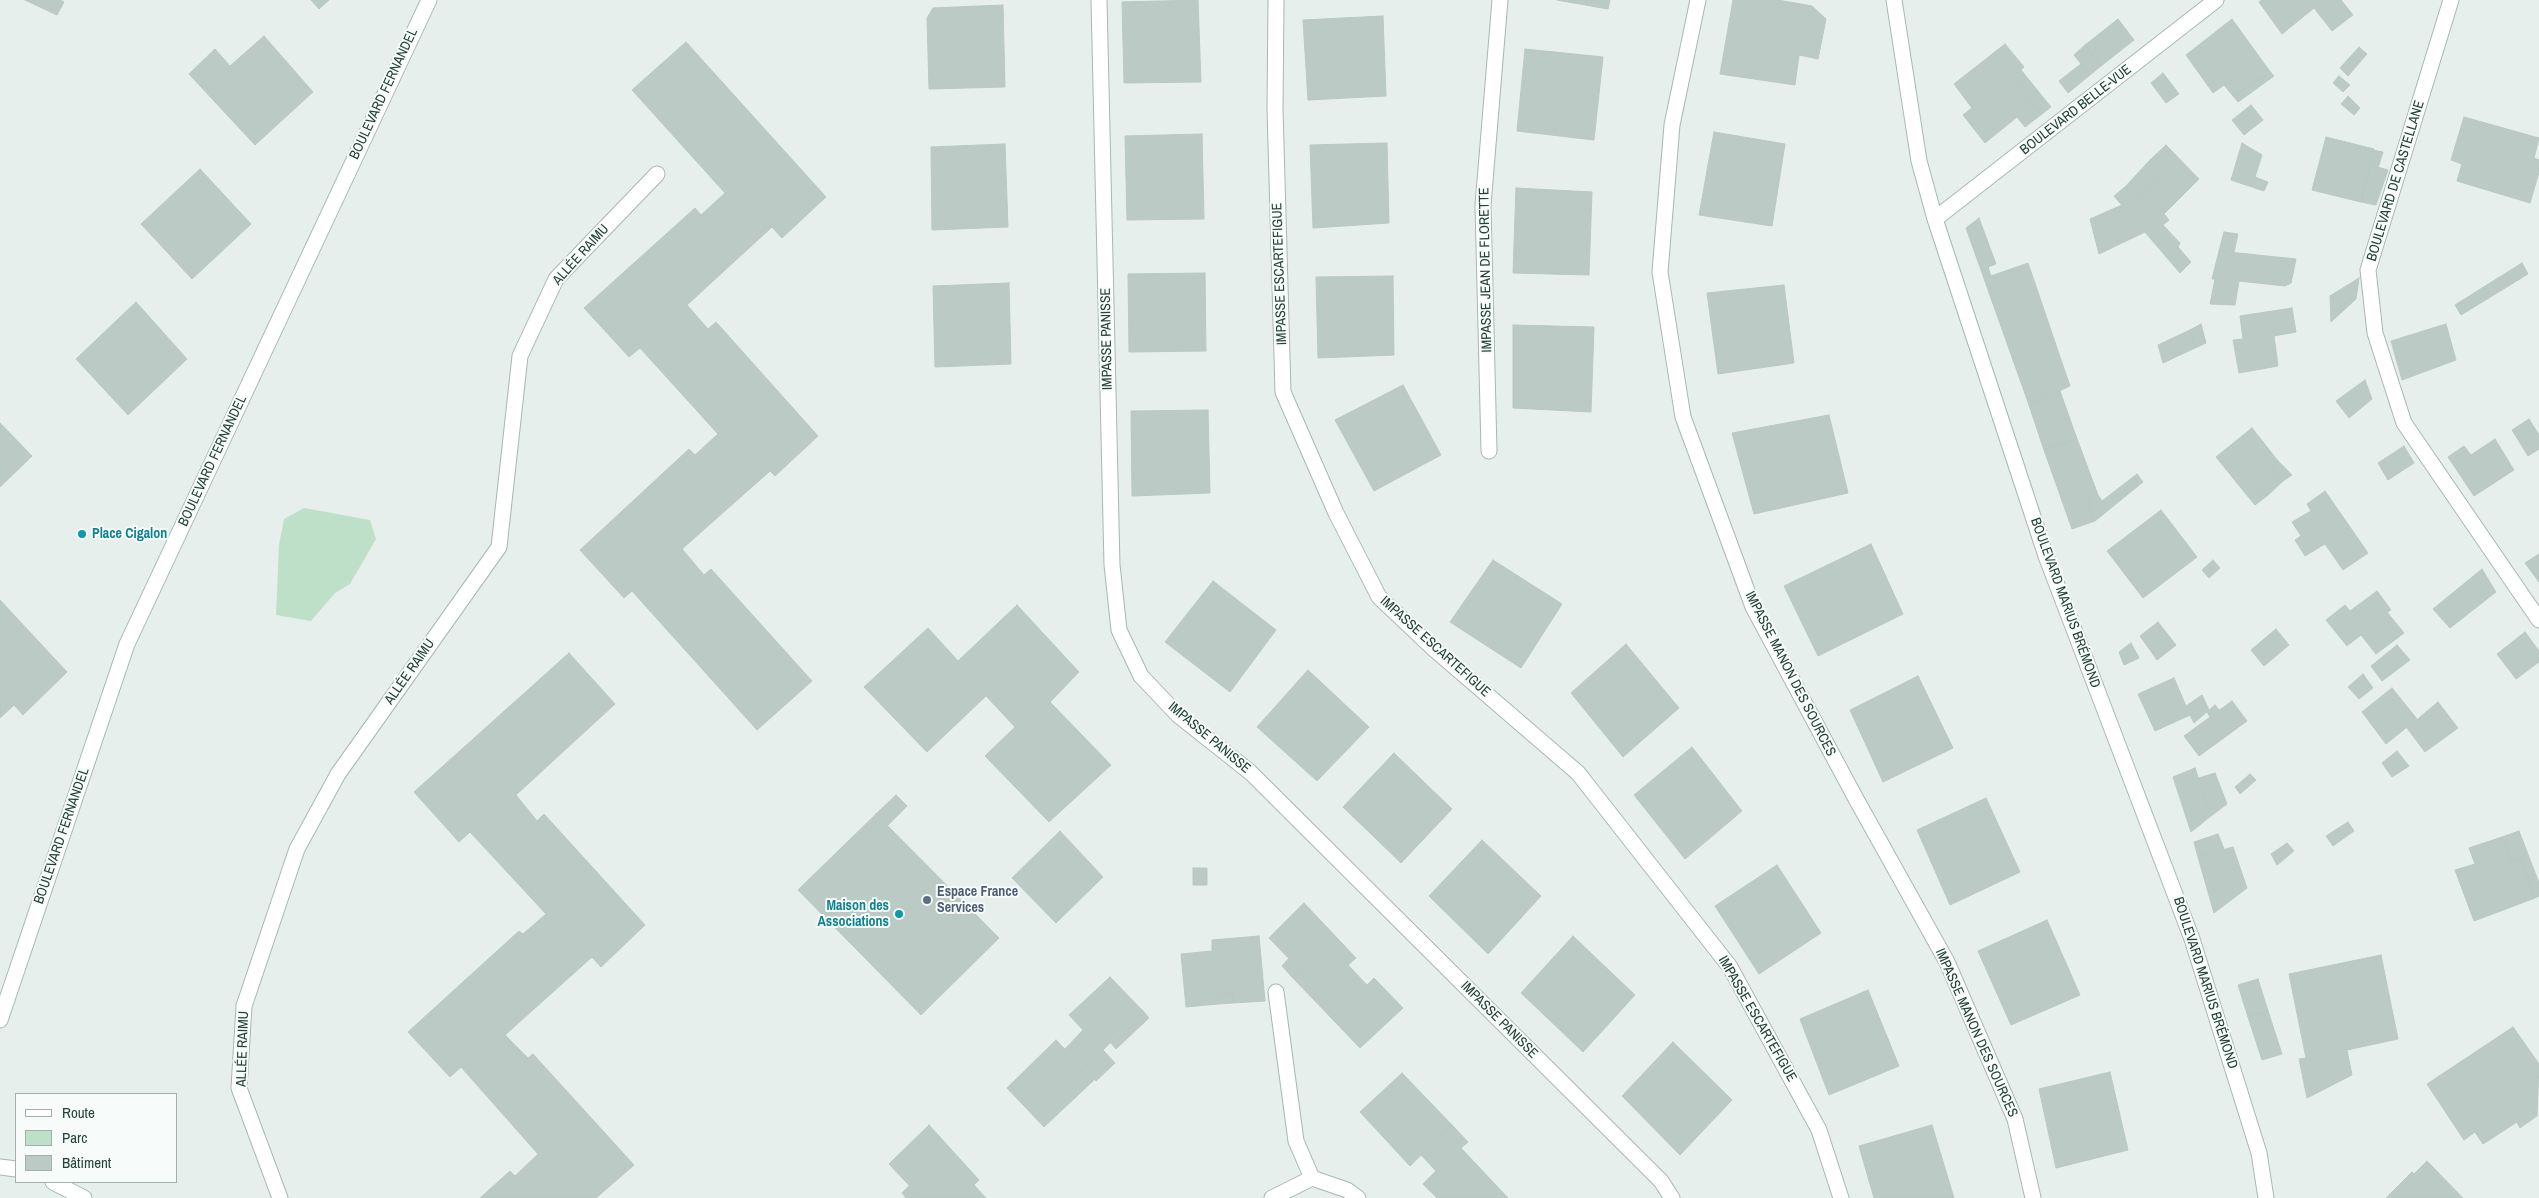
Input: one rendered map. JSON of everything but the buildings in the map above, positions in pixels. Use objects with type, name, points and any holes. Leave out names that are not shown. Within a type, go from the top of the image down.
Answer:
[{"type":"street","name":"BOULEVARD FERNANDEL","points":[[0,1020],[127,644],[429,0]]},
{"type":"street","name":"IMPASSE PANISSE","points":[[1099,0],[1112,565],[1118,630],[1141,676],[1178,715],[1250,772],[1654,1174],[1672,1198]]},
{"type":"street","name":"IMPASSE ESCARTEFIGUE","points":[[1276,0],[1275,109],[1283,392],[1336,513],[1379,597],[1434,649],[1578,772],[1730,967],[1819,1130],[1841,1198]]},
{"type":"street","name":"IMPASSE JEAN DE FLORETTE","points":[[1489,451],[1483,205],[1500,0]]},
{"type":"street","name":"IMPASSE MANON DES SOURCES","points":[[1698,0],[1672,125],[1660,272],[1683,417],[1753,607],[1854,797],[1947,962],[2015,1119],[2033,1198]]},
{"type":"street","name":"BOULEVARD MARIUS BRÉMOND","points":[[1894,0],[1918,161],[1935,219],[2046,556],[2192,939],[2259,1153],[2266,1198]]},
{"type":"street","name":"BOULEVARD BELLE-VUE","points":[[1935,219],[2216,0]]},
{"type":"street","name":"BOULEVARD DE CASTELLANE","points":[[2451,0],[2368,270],[2375,333],[2404,423],[2539,620]]},
{"type":"street","name":"ALLÉE RAIMU","points":[[280,1198],[239,1088],[244,1006],[297,849],[338,774],[499,547],[520,356],[556,279],[657,174]]},
{"type":"street","points":[[1276,992],[1296,1141],[1312,1178]]},
{"type":"street","points":[[0,1167],[15,1169]]},
{"type":"street","points":[[1272,1198],[1312,1178],[1347,1190],[1358,1198]]},
{"type":"street","points":[[55,1183],[84,1198]]},
{"type":"green space","points":[[304,508],[370,520],[376,539],[350,584],[335,593],[311,621],[276,615],[279,545],[284,519]]},
{"type":"place","name":"Place Cigalon","points":[[82,534]]},
{"type":"place","name":"Espace France Services","points":[[927,900]]},
{"type":"place","name":"Maison des Associations","points":[[899,914]]}]
